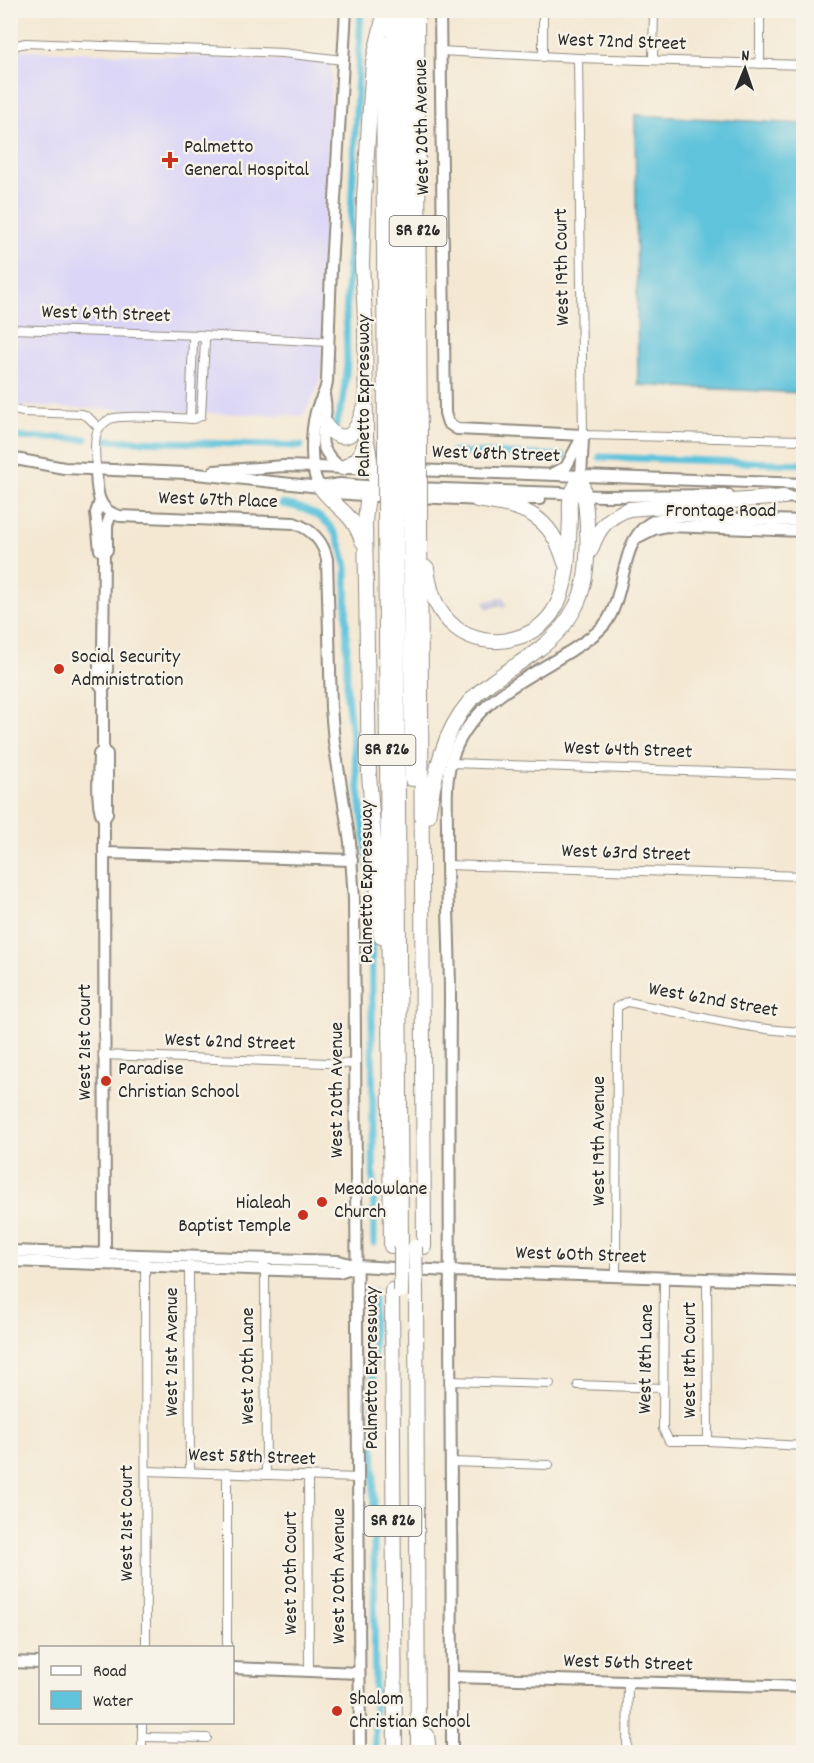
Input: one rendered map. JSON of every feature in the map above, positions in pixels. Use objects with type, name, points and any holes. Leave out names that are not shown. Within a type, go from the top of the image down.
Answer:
[{"type":"highway","points":[[402,452],[406,10]]},
{"type":"highway","name":"Palmetto Expressway","points":[[395,1752],[396,1246],[388,990],[403,512],[402,452],[417,10]]},
{"type":"highway","points":[[386,13],[373,62],[362,265],[366,317],[366,439],[370,451],[374,484],[365,552],[369,774],[379,924],[388,990]]},
{"type":"highway","name":"Palmetto Expressway","points":[[386,13],[403,512],[422,851],[420,1291],[428,1752]]},
{"type":"highway","points":[[324,422],[334,435],[340,437],[349,435],[357,425],[366,402]]},
{"type":"highway","points":[[342,468],[359,458],[366,439]]},
{"type":"highway","points":[[374,484],[406,470]]},
{"type":"highway","points":[[403,512],[429,579],[434,601],[446,619],[457,629],[472,637],[487,641],[519,638],[544,623],[563,593],[581,476]]},
{"type":"highway","points":[[320,487],[329,500],[349,516],[357,528],[365,552]]},
{"type":"highway","points":[[422,851],[435,775],[442,748],[453,725],[485,686],[551,640],[561,629],[579,599],[584,581],[587,536],[578,496]]},
{"type":"highway","points":[[585,567],[596,535],[602,526],[609,518],[629,509],[784,497]]},
{"type":"highway","points":[[477,500],[517,507],[532,514],[554,536],[567,568]]},
{"type":"highway","points":[[396,1246],[403,512]]},
{"type":"highway","points":[[403,512],[420,1247]]},
{"type":"highway","points":[[396,1291],[404,1752]]},
{"type":"highway","points":[[418,1752],[420,1291]]},
{"type":"street","points":[[320,487],[315,480],[313,466],[316,414],[327,381],[332,246],[346,10]]},
{"type":"street","name":"West 20th Avenue","points":[[440,10],[444,413],[448,423]]},
{"type":"street","points":[[543,10],[543,57]]},
{"type":"street","points":[[653,60],[654,10]]},
{"type":"street","points":[[760,10],[760,64]]},
{"type":"street","points":[[11,50],[17,45],[26,43],[283,53],[343,60]]},
{"type":"street","name":"West 72nd Street","points":[[440,51],[543,57],[804,64]]},
{"type":"street","name":"West 19th Court","points":[[578,58],[583,435],[581,476]]},
{"type":"street","name":"West 69th Street","points":[[10,329],[328,342]]},
{"type":"street","points":[[96,470],[97,434],[99,428],[107,421],[114,418],[190,419],[199,418],[202,414],[205,341],[200,335],[193,340],[190,419]]},
{"type":"street","points":[[324,395],[327,405],[323,444],[330,459],[342,468]]},
{"type":"street","points":[[10,407],[23,412],[82,414],[99,428]]},
{"type":"street","name":"West 68th Street","points":[[448,423],[457,429],[583,435],[804,440]]},
{"type":"street","points":[[550,474],[566,467],[583,435]]},
{"type":"street","name":"West 68th Street","points":[[10,458],[56,467],[187,473],[320,487],[337,493],[374,484],[562,493],[578,496],[804,498]]},
{"type":"street","name":"West 68th Street","points":[[187,473],[313,466],[342,468],[374,484],[477,500],[562,499],[578,496]]},
{"type":"street","name":"West 21st Court","points":[[96,470],[100,501],[96,513],[100,549],[104,554]]},
{"type":"street","name":"West 68th Street","points":[[406,470],[804,484]]},
{"type":"street","points":[[100,501],[104,509],[111,514]]},
{"type":"street","name":"West 21st Court","points":[[105,1259],[103,1055],[104,819],[107,814],[107,754],[103,751],[103,689],[107,683],[107,660],[103,657],[104,554],[107,550],[107,525],[111,514]]},
{"type":"street","name":"West 67th Place","points":[[111,514],[289,522],[307,529],[318,540]]},
{"type":"street","name":"Frontage Road","points":[[636,539],[643,527],[665,517],[804,521]]},
{"type":"street","name":"Frontage Road","points":[[636,539],[654,529],[667,526],[804,531]]},
{"type":"street","points":[[452,1752],[452,1524],[449,1382],[450,988],[447,789],[451,763],[463,733],[476,716],[492,700],[581,644],[603,627],[611,615],[629,552],[636,539]]},
{"type":"street","name":"West 20th Avenue","points":[[318,540],[325,551],[328,563],[332,717],[352,860],[354,899],[360,1752]]},
{"type":"street","name":"West 64th Street","points":[[451,763],[804,775]]},
{"type":"street","points":[[104,853],[352,860]]},
{"type":"street","name":"West 63rd Street","points":[[447,865],[804,876]]},
{"type":"street","name":"West 62nd Street","points":[[617,1007],[627,1002],[741,1026],[804,1032]]},
{"type":"street","name":"West 19th Avenue","points":[[616,1275],[617,1007]]},
{"type":"street","name":"West 62nd Street","points":[[103,1055],[356,1064]]},
{"type":"street","name":"West 60th Street","points":[[10,1251],[105,1259]]},
{"type":"street","name":"West 60th Street","points":[[10,1261],[263,1258],[339,1261],[357,1266],[449,1271],[804,1282]]},
{"type":"street","name":"West 20th Lane","points":[[263,1258],[265,1270],[266,1475]]},
{"type":"street","name":"West 21st Court","points":[[145,1260],[146,1646]]},
{"type":"street","name":"West 60th Street","points":[[145,1260],[189,1267],[265,1270],[339,1272],[357,1266]]},
{"type":"street","name":"West 21st Avenue","points":[[189,1267],[190,1472]]},
{"type":"street","name":"West 18th Lane","points":[[664,1277],[663,1429],[669,1441],[708,1441]]},
{"type":"street","name":"West 18th Court","points":[[707,1278],[708,1441]]},
{"type":"street","points":[[449,1382],[550,1384]]},
{"type":"street","points":[[578,1385],[663,1388]]},
{"type":"street","points":[[708,1441],[804,1446]]},
{"type":"street","points":[[450,1462],[549,1465]]},
{"type":"street","name":"West 58th Street","points":[[146,1471],[358,1478]]},
{"type":"street","points":[[227,1473],[228,1646]]},
{"type":"street","name":"West 20th Court","points":[[308,1476],[309,1671]]},
{"type":"street","points":[[10,1662],[39,1663]]},
{"type":"street","points":[[234,1668],[359,1673]]},
{"type":"street","name":"West 56th Street","points":[[452,1677],[804,1687]]},
{"type":"street","points":[[627,1752],[628,1682]]},
{"type":"street","points":[[142,1724],[142,1752]]},
{"type":"street","points":[[142,1737],[207,1738]]},
{"type":"shaded area","name":"Palmetto General Hospital","points":[[20,50],[330,62],[332,66],[323,255],[322,370],[319,384],[302,416],[13,404],[11,399],[13,58]]},
{"type":"shaded area","points":[[504,596],[507,605],[487,609],[484,602]]},
{"type":"water","points":[[635,115],[803,124],[803,393],[638,385]]},
{"type":"waterway","points":[[335,428],[343,401],[347,363],[346,317],[361,10]]},
{"type":"waterway","points":[[10,437],[86,439]]},
{"type":"waterway","points":[[105,440],[301,446]]},
{"type":"waterway","points":[[453,452],[563,456]]},
{"type":"waterway","points":[[600,457],[804,464]]},
{"type":"waterway","points":[[282,504],[308,511],[327,523],[334,531],[343,554],[346,568],[347,695],[370,877]]},
{"type":"waterway","points":[[371,891],[374,1243]]},
{"type":"waterway","points":[[373,1292],[375,1752]]},
{"type":"place","name":"Palmetto General Hospital","points":[[170,160]]},
{"type":"place","name":"Social Security Administration","points":[[59,669]]},
{"type":"place","name":"Paradise Christian School","points":[[106,1081]]},
{"type":"place","name":"Meadowlane Church","points":[[322,1202]]},
{"type":"place","name":"Hialeah Baptist Temple","points":[[303,1215]]},
{"type":"place","name":"Shalom Christian School","points":[[337,1711]]}]
